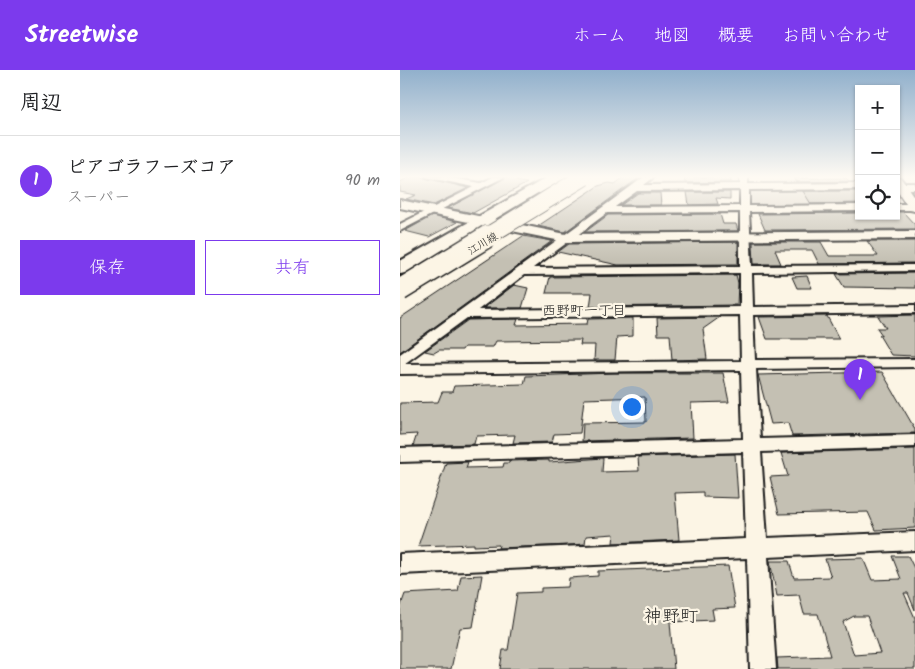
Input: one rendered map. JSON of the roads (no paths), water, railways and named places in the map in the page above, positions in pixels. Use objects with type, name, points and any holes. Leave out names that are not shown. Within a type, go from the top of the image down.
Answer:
[{"type":"highway","points":[[400,274],[517,205]]},
{"type":"highway","points":[[400,280],[526,205]]},
{"type":"highway","points":[[400,290],[538,205]]},
{"type":"main road","name":"江川線","points":[[400,269],[510,205]]},
{"type":"main road","name":"江川線","points":[[400,294],[546,205]]},
{"type":"street","points":[[404,205],[566,238],[915,235]]},
{"type":"street","points":[[400,228],[445,205]]},
{"type":"street","points":[[400,362],[613,205]]},
{"type":"street","points":[[745,205],[748,365],[763,669]]},
{"type":"street","points":[[900,207],[915,207]]},
{"type":"street","points":[[606,210],[855,208]]},
{"type":"street","points":[[521,272],[915,268]]},
{"type":"street","points":[[464,314],[915,309]]},
{"type":"street","points":[[400,369],[915,363]]},
{"type":"street","points":[[400,455],[915,441]]},
{"type":"street","points":[[400,564],[915,541]]},
{"type":"place","name":"ピアゴラフーズコア","points":[[860,400]]},
{"type":"district","name":"西野町一丁目","points":[[584,311]]},
{"type":"district","name":"神野町","points":[[671,617]]}]
